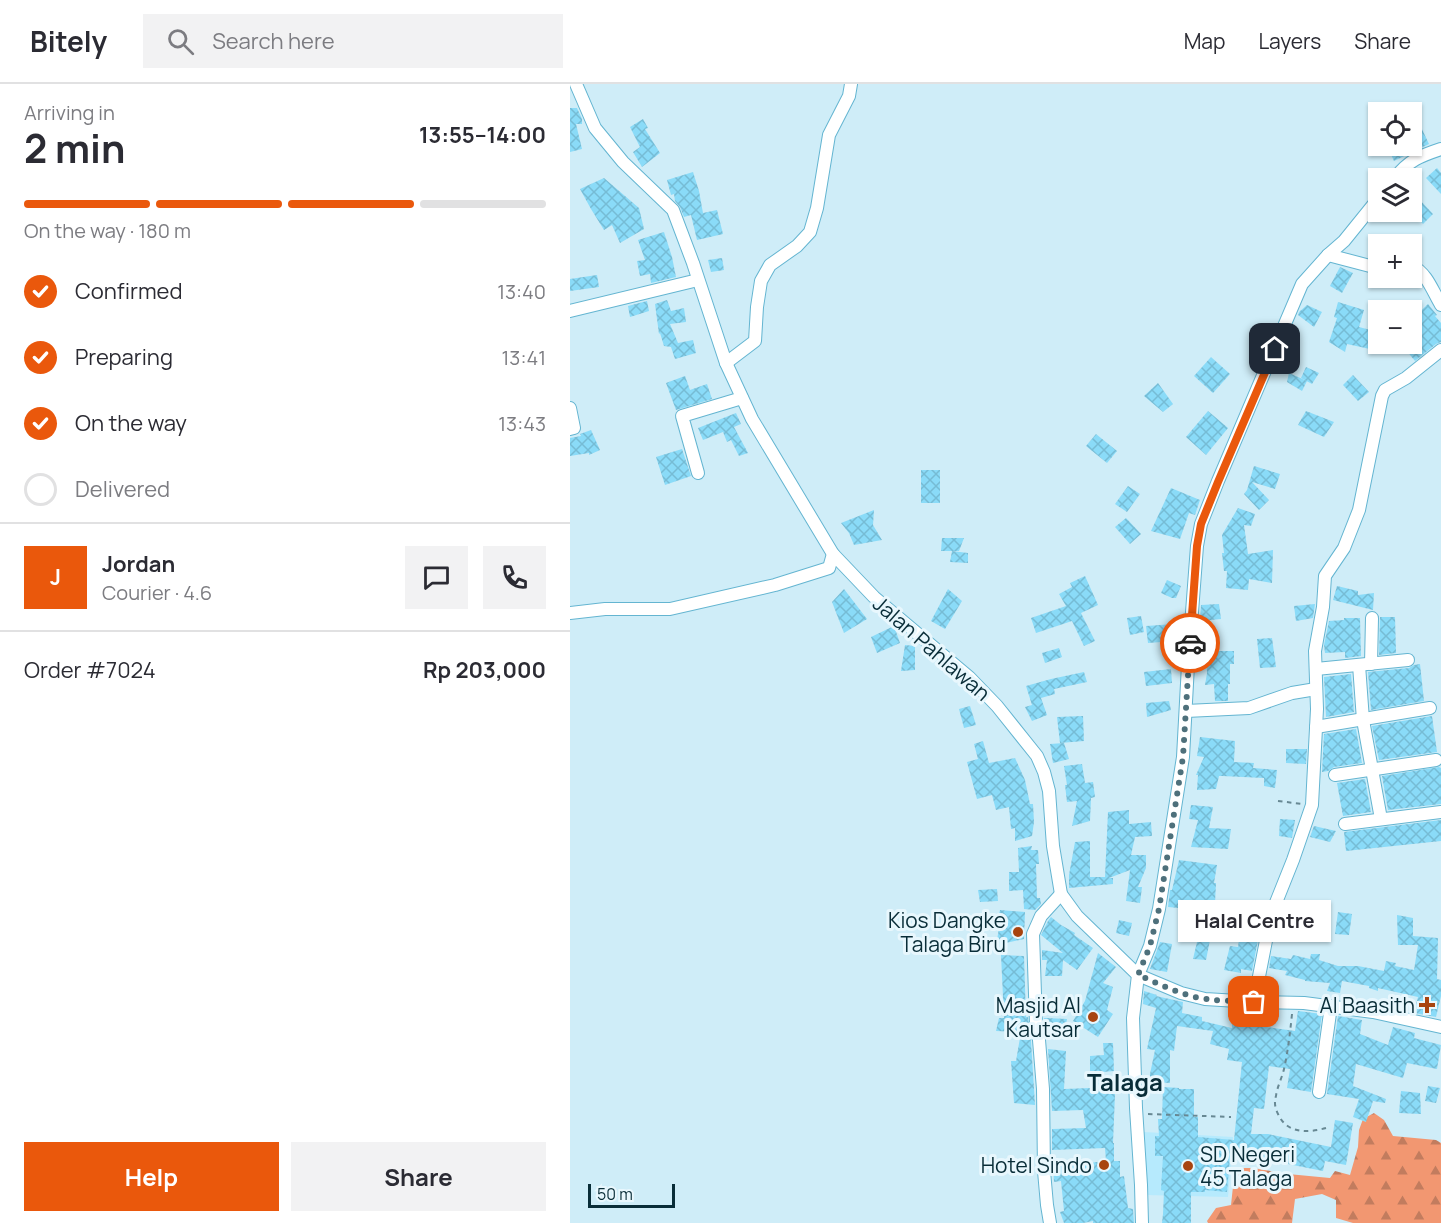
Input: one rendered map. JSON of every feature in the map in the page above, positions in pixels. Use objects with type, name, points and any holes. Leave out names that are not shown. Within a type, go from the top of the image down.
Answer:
[{"type":"street","name":"Jalan Pahlawan","points":[[576,84],[595,128],[622,162],[674,210],[726,363],[742,398],[752,419],[833,554],[874,597],[969,677],[997,706],[1037,756],[1049,791],[1053,846],[1060,894]]},
{"type":"street","points":[[726,363],[755,341],[761,281],[770,265],[797,246],[810,232],[817,208],[829,135],[849,96],[851,84]]},
{"type":"street","points":[[1406,168],[1419,156],[1441,148]]},
{"type":"street","points":[[1142,1223],[1133,1017],[1138,975],[1150,946],[1159,909],[1183,757],[1197,546],[1201,524],[1302,284],[1344,241],[1368,211]]},
{"type":"street","points":[[1328,255],[1368,265]]},
{"type":"street","points":[[1422,273],[1441,305]]},
{"type":"street","points":[[570,310],[698,280]]},
{"type":"street","points":[[1254,1002],[1271,915],[1312,805],[1316,727],[1315,651],[1323,607],[1325,576],[1344,548],[1359,510],[1385,390],[1406,378],[1441,350]]},
{"type":"street","points":[[698,473],[682,416],[742,398]]},
{"type":"street","points":[[570,408],[574,428],[570,429]]},
{"type":"street","points":[[570,613],[605,609],[670,609],[775,585],[829,568],[833,554]]},
{"type":"street","points":[[1372,618],[1365,664],[1363,720],[1381,819]]},
{"type":"street","points":[[1316,669],[1408,660]]},
{"type":"street","points":[[1186,711],[1250,708],[1292,693],[1316,689]]},
{"type":"street","points":[[1316,727],[1430,708]]},
{"type":"street","points":[[1335,775],[1436,760]]},
{"type":"street","points":[[1345,824],[1441,812]]},
{"type":"street","points":[[1050,1223],[1044,1171],[1043,1089],[1036,1024],[1034,934],[1041,916],[1060,894],[1077,916],[1138,975],[1181,993],[1205,999],[1294,1002],[1331,1006],[1373,1012],[1441,1027]]},
{"type":"street","points":[[1319,1092],[1331,1006]]},
{"type":"path","points":[[1278,801],[1312,805]]},
{"type":"path","points":[[1294,1002],[1284,1071],[1275,1096],[1275,1107],[1280,1119],[1288,1127],[1300,1132],[1326,1128]]},
{"type":"path","points":[[1136,1113],[1231,1117]]},
{"type":"shaded area","name":"SD Negeri 45 Talaga","points":[[1144,1132],[1233,1137],[1228,1197],[1145,1195]]},
{"type":"green space","points":[[1374,1113],[1384,1120],[1393,1136],[1436,1140],[1441,1143],[1441,1223],[1353,1223],[1336,1218],[1336,1200],[1322,1194],[1295,1199],[1292,1223],[1208,1223],[1207,1221],[1216,1208],[1231,1205],[1235,1168],[1253,1168],[1330,1178],[1335,1171],[1350,1175],[1363,1119]]},
{"type":"building","points":[[570,108],[577,108],[582,119],[582,124],[576,124],[582,149],[570,152]]},
{"type":"building","points":[[643,119],[648,128],[645,129],[660,153],[642,167],[633,152],[640,147],[630,127]]},
{"type":"building","points":[[1422,129],[1429,144],[1422,147]]},
{"type":"building","points":[[1392,156],[1404,156],[1394,161]]},
{"type":"building","points":[[1437,168],[1441,173],[1441,194],[1426,178]]},
{"type":"building","points":[[693,172],[703,213],[717,210],[723,234],[697,240],[691,215],[684,217],[675,201],[674,194],[671,195],[667,180]]},
{"type":"building","points":[[604,178],[639,208],[644,229],[620,243],[612,225],[604,230],[580,189]]},
{"type":"building","points":[[1422,202],[1433,214],[1423,224],[1421,222]]},
{"type":"building","points":[[664,232],[676,277],[651,283],[650,274],[640,276],[637,261],[645,260],[638,240]]},
{"type":"building","points":[[722,258],[724,270],[711,272],[708,260]]},
{"type":"building","points":[[1340,267],[1353,273],[1342,293],[1330,286]]},
{"type":"building","points":[[597,275],[599,287],[570,291],[570,279]]},
{"type":"building","points":[[667,300],[671,311],[684,308],[686,322],[670,324],[678,343],[693,340],[696,353],[675,359],[671,347],[664,346],[659,334],[655,304]]},
{"type":"building","points":[[647,301],[649,311],[630,317],[628,306]]},
{"type":"building","points":[[1338,302],[1364,310],[1359,327],[1368,329],[1368,349],[1347,344],[1345,352],[1329,342],[1337,318],[1334,317]]},
{"type":"building","points":[[1428,304],[1437,315],[1435,316],[1441,323],[1441,342],[1415,361],[1409,354],[1422,354],[1422,310]]},
{"type":"building","points":[[1307,305],[1322,312],[1314,327],[1298,315]]},
{"type":"building","points":[[1211,357],[1230,374],[1213,393],[1194,376]]},
{"type":"building","points":[[1306,367],[1319,373],[1312,384],[1301,378]]},
{"type":"building","points":[[1289,373],[1307,381],[1302,391],[1287,382]]},
{"type":"building","points":[[1353,375],[1369,392],[1358,401],[1343,385]]},
{"type":"building","points":[[685,376],[690,390],[707,384],[712,399],[676,410],[666,383]]},
{"type":"building","points":[[1158,383],[1173,404],[1163,412],[1144,396]]},
{"type":"building","points":[[1208,411],[1228,428],[1206,455],[1186,437]]},
{"type":"building","points":[[1306,411],[1334,422],[1324,437],[1298,425]]},
{"type":"building","points":[[736,413],[741,424],[734,427],[748,453],[739,456],[731,440],[727,442],[723,432],[703,440],[698,428]]},
{"type":"building","points":[[591,430],[600,450],[589,455],[589,453],[570,456],[570,438],[581,436],[580,434]]},
{"type":"building","points":[[1096,434],[1117,451],[1107,463],[1086,446]]},
{"type":"building","points":[[682,449],[691,476],[665,485],[656,457]]},
{"type":"building","points":[[1254,466],[1280,474],[1275,489],[1252,482],[1269,500],[1259,510],[1244,494]]},
{"type":"building","points":[[921,470],[940,470],[940,503],[921,503]]},
{"type":"building","points":[[1128,486],[1140,494],[1127,512],[1115,504]]},
{"type":"building","points":[[1171,488],[1200,500],[1195,515],[1189,513],[1180,539],[1151,531]]},
{"type":"building","points":[[1238,508],[1255,514],[1251,526],[1244,525],[1248,554],[1273,550],[1272,583],[1249,579],[1248,590],[1226,588],[1227,571],[1224,571],[1222,535]]},
{"type":"building","points":[[874,510],[873,525],[882,540],[854,545],[849,533],[841,523]]},
{"type":"building","points":[[1126,518],[1141,534],[1130,544],[1115,527]]},
{"type":"building","points":[[942,538],[964,538],[959,551],[941,551]]},
{"type":"building","points":[[952,551],[968,553],[968,563],[950,562]]},
{"type":"building","points":[[1085,576],[1098,605],[1081,613],[1095,641],[1084,646],[1072,621],[1036,633],[1031,618],[1066,606],[1059,594],[1072,587],[1070,583]]},
{"type":"building","points":[[1167,580],[1181,586],[1176,598],[1161,593]]},
{"type":"building","points":[[1337,586],[1358,591],[1358,595],[1374,593],[1373,610],[1333,600]]},
{"type":"building","points":[[844,589],[867,619],[844,633],[832,602]]},
{"type":"building","points":[[948,589],[962,601],[945,629],[931,621]]},
{"type":"building","points":[[1219,604],[1221,619],[1200,621],[1201,605]]},
{"type":"building","points":[[1315,604],[1313,618],[1296,621],[1294,606]]},
{"type":"building","points":[[1141,616],[1144,632],[1130,635],[1127,618]]},
{"type":"building","points":[[1380,617],[1395,617],[1396,653],[1379,655]]},
{"type":"building","points":[[1344,618],[1360,618],[1361,656],[1345,658],[1345,652],[1325,653],[1324,645],[1329,621],[1344,620]]},
{"type":"building","points":[[1174,624],[1175,641],[1148,643],[1146,626]]},
{"type":"building","points":[[894,626],[900,643],[877,653],[871,637]]},
{"type":"building","points":[[1272,638],[1276,667],[1260,668],[1257,639]]},
{"type":"building","points":[[905,645],[915,646],[915,670],[901,671]]},
{"type":"building","points":[[1059,648],[1062,657],[1045,663],[1042,653]]},
{"type":"building","points":[[1206,651],[1234,651],[1234,664],[1230,664],[1228,701],[1215,701],[1214,684],[1205,685]]},
{"type":"building","points":[[1420,664],[1424,701],[1371,710],[1368,672],[1409,668]]},
{"type":"building","points":[[1171,669],[1172,683],[1146,686],[1144,672]]},
{"type":"building","points":[[1084,672],[1087,682],[1054,689],[1055,694],[1041,698],[1047,715],[1032,721],[1025,707],[1032,705],[1026,686]]},
{"type":"building","points":[[1351,674],[1354,712],[1326,717],[1324,677]]},
{"type":"building","points":[[1169,701],[1171,710],[1147,717],[1146,703]]},
{"type":"building","points":[[970,706],[976,725],[964,728],[959,709]]},
{"type":"building","points":[[1083,716],[1084,741],[1060,743],[1057,717]]},
{"type":"building","points":[[1432,716],[1437,752],[1379,760],[1372,726]]},
{"type":"building","points":[[1356,729],[1362,763],[1334,767],[1322,772],[1324,734]]},
{"type":"building","points":[[1200,737],[1235,741],[1234,762],[1254,763],[1253,768],[1277,770],[1275,788],[1264,786],[1264,778],[1219,776],[1216,789],[1197,790],[1198,775],[1196,775],[1204,757],[1197,756]]},
{"type":"building","points":[[983,741],[989,763],[1015,758],[1025,780],[1030,804],[1033,804],[1032,836],[1015,841],[1015,828],[1011,829],[1009,807],[996,810],[992,795],[977,799],[967,762],[978,759],[974,744]]},
{"type":"building","points":[[1064,743],[1069,759],[1053,763],[1050,744]]},
{"type":"building","points":[[1286,749],[1307,749],[1306,764],[1286,763]]},
{"type":"building","points":[[1082,764],[1085,783],[1093,782],[1095,797],[1091,798],[1090,821],[1072,826],[1077,801],[1067,802],[1064,766]]},
{"type":"building","points":[[1441,768],[1441,804],[1388,810],[1382,776]]},
{"type":"building","points":[[1365,779],[1371,812],[1343,816],[1337,783]]},
{"type":"building","points":[[1191,805],[1213,807],[1209,828],[1231,829],[1228,849],[1191,847],[1198,820],[1189,819]]},
{"type":"building","points":[[1129,810],[1129,824],[1151,822],[1152,836],[1135,837],[1131,855],[1146,855],[1146,868],[1138,887],[1142,887],[1140,903],[1126,901],[1130,870],[1109,878],[1113,878],[1113,884],[1069,888],[1075,842],[1090,841],[1090,877],[1105,877],[1108,812]]},
{"type":"building","points":[[1280,819],[1295,820],[1292,838],[1279,836]]},
{"type":"building","points":[[1441,820],[1441,841],[1346,851],[1344,832]]},
{"type":"building","points":[[1314,826],[1336,831],[1330,842],[1310,837]]},
{"type":"building","points":[[1032,846],[1031,850],[1038,850],[1037,898],[1040,898],[1041,904],[1035,910],[1024,909],[1023,890],[1009,891],[1009,872],[1019,872],[1018,848]]},
{"type":"building","points":[[1179,860],[1217,865],[1214,883],[1216,883],[1215,903],[1209,902],[1204,940],[1210,940],[1206,960],[1193,959],[1197,942],[1184,941],[1188,911],[1168,907],[1170,890],[1172,890]]},
{"type":"building","points":[[997,889],[998,901],[980,902],[978,890]]},
{"type":"building","points":[[1243,909],[1263,914],[1252,971],[1241,969],[1241,973],[1224,970],[1230,946],[1238,947]]},
{"type":"building","points":[[1000,910],[1025,912],[1024,939],[1001,944],[1001,939],[997,940]]},
{"type":"building","points":[[1338,912],[1352,914],[1349,935],[1335,934]]},
{"type":"building","points":[[1397,915],[1413,918],[1413,936],[1438,938],[1437,979],[1441,980],[1441,996],[1436,1017],[1414,1013],[1418,997],[1378,988],[1378,991],[1369,986],[1342,981],[1340,993],[1327,991],[1330,983],[1305,981],[1285,975],[1287,971],[1269,968],[1271,956],[1291,959],[1293,955],[1310,959],[1311,954],[1320,954],[1319,960],[1338,966],[1358,966],[1384,971],[1386,961],[1396,963],[1395,966],[1414,970],[1418,945],[1398,945]]},
{"type":"building","points":[[1051,917],[1093,948],[1077,970],[1063,960],[1062,976],[1045,976],[1047,960],[1042,960],[1042,950],[1063,953],[1041,935]]},
{"type":"building","points":[[1119,920],[1132,923],[1129,936],[1116,933]]},
{"type":"building","points":[[1160,942],[1172,944],[1167,972],[1150,969]]},
{"type":"building","points":[[1098,953],[1116,967],[1103,983],[1113,987],[1107,1010],[1113,1014],[1098,1037],[1073,1021],[1085,1001]]},
{"type":"building","points":[[1001,955],[1024,956],[1026,1017],[1028,1017],[1031,1041],[1035,1105],[1014,1103],[1011,1061],[1016,1061],[1021,1032],[996,1031],[999,1018],[1004,1018]]},
{"type":"building","points":[[1144,991],[1183,1002],[1182,1013],[1202,1017],[1202,1021],[1232,1028],[1232,1022],[1295,1031],[1298,1011],[1322,1014],[1311,1092],[1287,1088],[1290,1069],[1269,1066],[1264,1109],[1254,1108],[1251,1134],[1268,1134],[1331,1147],[1335,1120],[1353,1123],[1346,1165],[1325,1161],[1323,1171],[1273,1161],[1230,1157],[1227,1192],[1205,1190],[1205,1192],[1191,1192],[1191,1223],[1162,1223],[1163,1156],[1155,1156],[1155,1136],[1159,1136],[1158,1119],[1162,1119],[1163,1087],[1194,1089],[1194,1117],[1198,1117],[1198,1137],[1234,1140],[1242,1062],[1227,1060],[1229,1049],[1210,1044],[1213,1031],[1177,1026],[1174,1051],[1170,1050],[1170,1083],[1150,1082],[1155,1050],[1147,1049],[1156,1008],[1143,1004]]},
{"type":"building","points":[[1338,1016],[1362,1020],[1360,1034],[1388,1045],[1393,1027],[1415,1033],[1414,1038],[1441,1045],[1437,1069],[1407,1063],[1403,1078],[1356,1064],[1353,1086],[1386,1099],[1385,1103],[1373,1101],[1366,1122],[1353,1117],[1359,1099],[1327,1094]]},
{"type":"building","points":[[1044,1018],[1067,1019],[1065,1029],[1045,1030]]},
{"type":"building","points":[[1103,1043],[1113,1043],[1114,1071],[1103,1072],[1101,1093],[1115,1094],[1114,1161],[1120,1161],[1120,1177],[1124,1176],[1128,1208],[1133,1209],[1134,1223],[1093,1223],[1093,1221],[1064,1223],[1060,1212],[1064,1211],[1061,1181],[1054,1182],[1053,1167],[1106,1161],[1105,1148],[1052,1150],[1052,1129],[1086,1128],[1083,1110],[1052,1111],[1048,1049],[1066,1051],[1064,1089],[1090,1088],[1090,1056],[1104,1055]]},
{"type":"building","points":[[1428,1086],[1440,1088],[1436,1103],[1425,1101]]},
{"type":"building","points":[[1401,1091],[1420,1093],[1421,1114],[1399,1113]]},
{"type":"way so far","points":[[1190,643],[1183,757],[1159,909],[1150,946],[1138,975],[1181,993],[1205,999],[1254,1002]]},
{"type":"place","name":"Kios Dangke Talaga Biru","points":[[1018,932]]},
{"type":"place","name":"Halal Centre","points":[[1254,1002]]},
{"type":"place","name":"Al Baasith","points":[[1427,1005]]},
{"type":"place","name":"Masjid Al Kautsar","points":[[1093,1017]]},
{"type":"place","name":"Hotel Sindo","points":[[1104,1165]]},
{"type":"place","name":"SD Negeri 45 Talaga","points":[[1188,1166]]},
{"type":"district","name":"Talaga","points":[[1125,1081]]},
{"type":"route","points":[[1190,643],[1197,546],[1201,524],[1275,349]]}]
